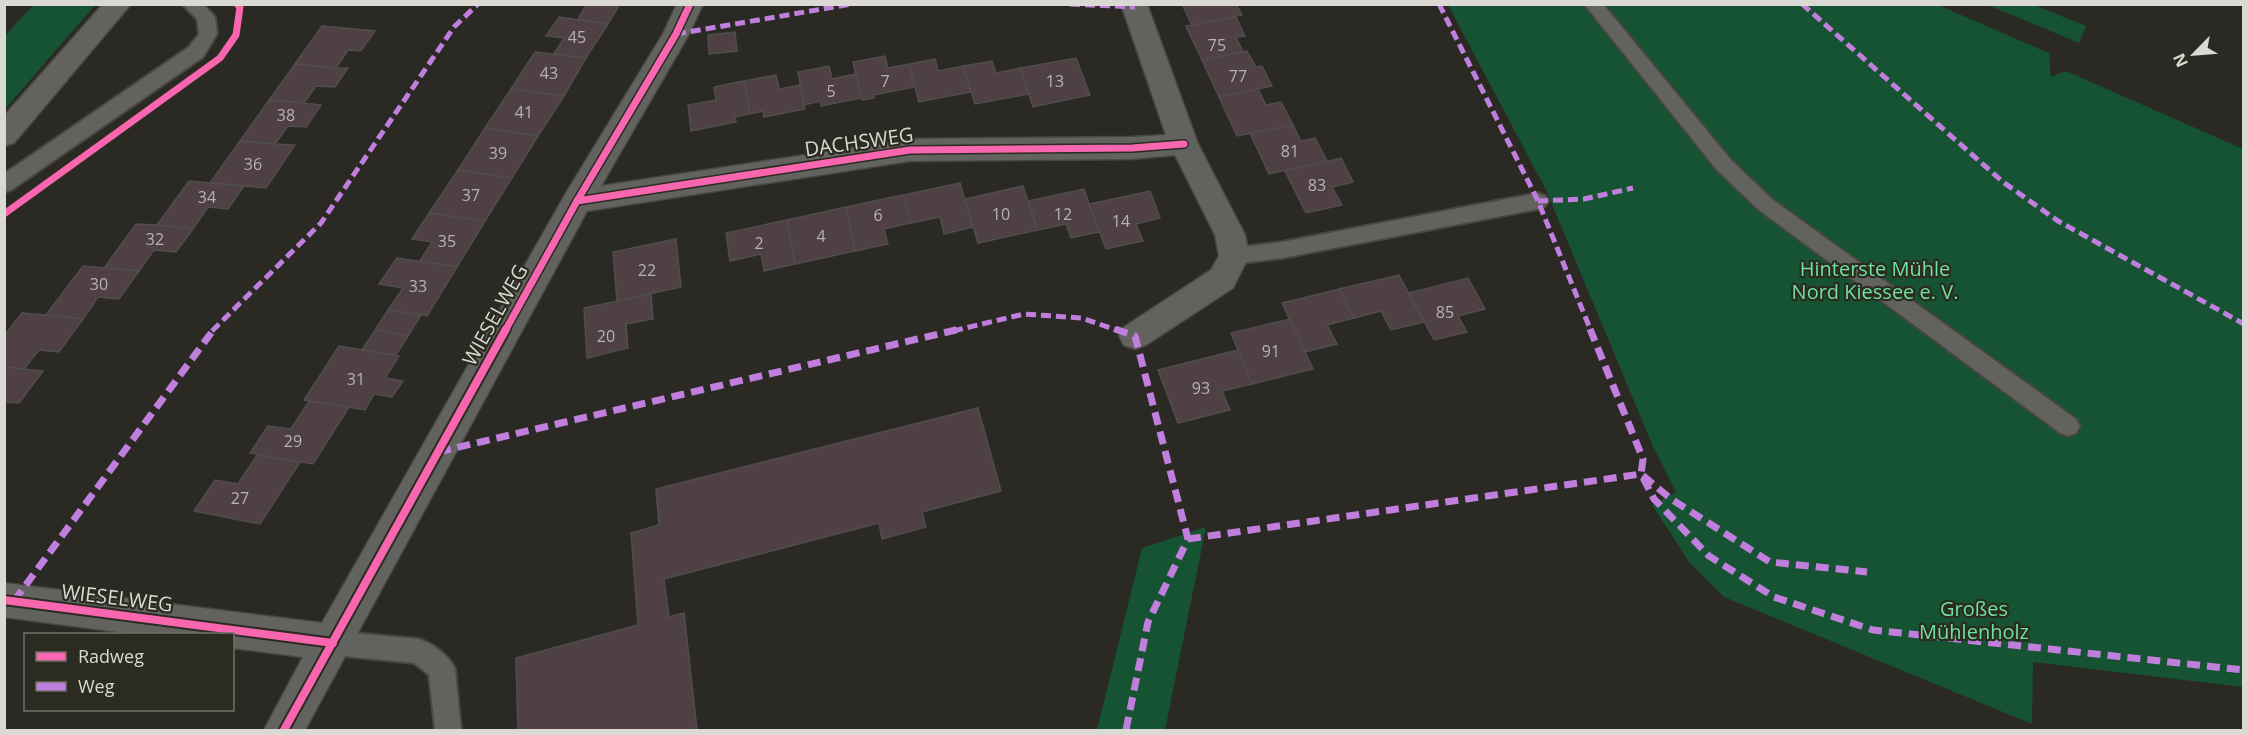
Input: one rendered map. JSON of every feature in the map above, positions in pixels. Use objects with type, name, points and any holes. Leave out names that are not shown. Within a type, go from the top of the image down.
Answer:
[{"type":"street","points":[[4,136],[118,4]]},
{"type":"street","name":"WIESELWEG","points":[[284,730],[577,201],[676,34],[690,4]]},
{"type":"street","points":[[1134,4],[1184,144],[1230,235],[1234,256],[1222,279],[1135,336]]},
{"type":"street","name":"DACHSWEG","points":[[577,201],[910,150],[1132,148],[1184,144]]},
{"type":"street","name":"WIESELWEG","points":[[4,600],[333,643]]},
{"type":"lane","points":[[4,185],[63,147],[196,52],[208,34],[206,17],[191,4]]},
{"type":"lane","points":[[1593,4],[1724,165],[1766,205],[2068,426]]},
{"type":"lane","points":[[1234,256],[1282,250],[1538,201]]},
{"type":"lane","points":[[333,643],[419,651],[442,669],[448,730]]},
{"type":"green space","points":[[33,5],[95,5],[5,109],[5,36]]},
{"type":"green space","name":"Hinterste Mühle Nord Kiessee e. V.","points":[[1448,5],[1938,5],[2049,53],[2051,77],[2066,71],[2243,149],[2243,687],[2033,662],[2032,724],[1724,597],[1690,563],[1652,505],[1676,492],[1654,449],[1546,190]]},
{"type":"green space","points":[[1988,5],[2034,5],[2086,26],[2079,43]]},
{"type":"green space","points":[[1206,527],[1165,730],[1097,730],[1142,548]]},
{"type":"building","points":[[587,4],[620,4],[608,24],[578,19]]},
{"type":"building","points":[[1182,4],[1236,4],[1242,15],[1192,25]]},
{"type":"building","points":[[559,17],[608,24],[586,58],[554,54],[564,38],[546,36]]},
{"type":"building","points":[[1236,17],[1245,36],[1236,37],[1243,52],[1202,60],[1186,26]]},
{"type":"building","points":[[322,26],[375,31],[361,51],[348,50],[336,68],[295,64]]},
{"type":"building","points":[[735,32],[737,51],[709,54],[708,35]]},
{"type":"building","points":[[1247,51],[1256,67],[1262,66],[1272,86],[1219,97],[1202,60]]},
{"type":"building","points":[[535,52],[586,58],[564,96],[511,89]]},
{"type":"building","points":[[885,56],[888,68],[909,64],[915,87],[873,95],[874,98],[862,100],[853,62]]},
{"type":"building","points":[[1076,58],[1090,95],[1033,107],[1020,68]]},
{"type":"building","points":[[935,59],[938,71],[963,66],[971,92],[919,102],[909,64]]},
{"type":"building","points":[[992,61],[996,73],[1020,68],[1029,94],[975,104],[963,66]]},
{"type":"building","points":[[295,64],[348,68],[335,87],[316,86],[304,103],[269,100]]},
{"type":"building","points":[[829,66],[832,79],[856,74],[861,98],[821,106],[820,101],[804,105],[798,72]]},
{"type":"building","points":[[776,75],[779,89],[800,85],[805,109],[764,117],[763,111],[750,114],[744,81]]},
{"type":"building","points":[[744,81],[750,114],[735,117],[736,122],[691,131],[688,105],[716,100],[714,87]]},
{"type":"building","points":[[511,89],[564,96],[538,136],[485,128]]},
{"type":"building","points":[[1258,89],[1266,105],[1281,102],[1293,125],[1237,136],[1219,97]]},
{"type":"building","points":[[269,100],[321,105],[306,127],[288,126],[275,144],[240,141]]},
{"type":"building","points":[[1293,125],[1301,141],[1315,138],[1327,161],[1269,174],[1250,133]]},
{"type":"building","points":[[485,128],[538,136],[512,178],[458,170]]},
{"type":"building","points":[[240,141],[295,145],[266,188],[210,183]]},
{"type":"building","points":[[1341,158],[1353,182],[1332,187],[1342,205],[1306,213],[1285,171]]},
{"type":"building","points":[[458,170],[512,178],[485,221],[429,213]]},
{"type":"building","points":[[189,181],[244,186],[228,209],[208,207],[193,229],[157,225]]},
{"type":"building","points":[[960,183],[973,227],[944,234],[940,217],[911,223],[903,195]]},
{"type":"building","points":[[1023,186],[1038,230],[978,243],[965,199]]},
{"type":"building","points":[[1084,189],[1099,232],[1071,238],[1066,224],[1038,230],[1028,201]]},
{"type":"building","points":[[1150,191],[1160,218],[1136,224],[1143,241],[1106,249],[1089,204]]},
{"type":"building","points":[[903,195],[911,223],[884,229],[888,244],[855,251],[846,207]]},
{"type":"building","points":[[846,207],[855,251],[795,264],[787,220]]},
{"type":"building","points":[[429,213],[485,221],[457,267],[420,261],[432,242],[412,239]]},
{"type":"building","points":[[787,220],[795,264],[764,271],[761,254],[730,261],[726,233]]},
{"type":"building","points":[[136,224],[193,229],[176,252],[154,250],[139,271],[104,268]]},
{"type":"building","points":[[676,239],[681,287],[617,301],[613,252]]},
{"type":"building","points":[[397,258],[457,267],[427,316],[388,310],[403,288],[379,284]]},
{"type":"building","points":[[83,266],[139,271],[119,299],[98,297],[83,319],[46,315]]},
{"type":"building","points":[[1399,275],[1424,322],[1391,330],[1381,311],[1354,318],[1339,289]]},
{"type":"building","points":[[1468,278],[1485,309],[1458,316],[1467,332],[1434,340],[1409,293]]},
{"type":"building","points":[[1339,289],[1354,318],[1327,325],[1337,344],[1305,352],[1282,303]]},
{"type":"building","points":[[651,294],[653,319],[626,324],[628,348],[587,358],[584,308]]},
{"type":"building","points":[[388,310],[421,315],[408,336],[375,330]]},
{"type":"building","points":[[22,313],[83,319],[59,352],[39,350],[24,369],[4,367],[4,336]]},
{"type":"building","points":[[1290,319],[1313,369],[1252,384],[1231,333]]},
{"type":"building","points":[[375,330],[408,336],[396,355],[362,350]]},
{"type":"building","points":[[339,346],[399,356],[385,378],[403,381],[392,397],[374,394],[365,410],[304,400]]},
{"type":"building","points":[[1238,350],[1252,384],[1222,391],[1230,410],[1178,423],[1158,370]]},
{"type":"building","points":[[4,367],[43,371],[19,403],[4,402]]},
{"type":"building","points":[[309,401],[349,407],[313,464],[250,453],[268,426],[291,429]]},
{"type":"building","points":[[978,408],[1001,491],[922,512],[926,527],[882,539],[879,523],[664,579],[669,617],[684,613],[697,730],[518,730],[516,658],[638,625],[631,533],[659,525],[656,489]]},
{"type":"building","points":[[257,455],[300,462],[260,524],[194,511],[215,480],[238,484]]},
{"type":"marked path","points":[[14,601],[210,333],[321,223],[454,27],[478,4]]},
{"type":"marked path","points":[[676,34],[852,4]]},
{"type":"marked path","points":[[1070,4],[1135,7]]},
{"type":"marked path","points":[[1439,4],[1538,201],[1643,459],[1641,474],[1654,499],[1709,556],[1774,597],[1873,630],[2244,670]]},
{"type":"marked path","points":[[1802,4],[2003,182],[2058,221],[2244,324]]},
{"type":"marked path","points":[[1538,201],[1584,199],[1633,188]]},
{"type":"marked path","points":[[438,452],[1024,314],[1082,318],[1135,336],[1188,539],[1148,622],[1126,730]]},
{"type":"marked path","points":[[1188,539],[1641,474],[1671,499],[1770,562],[1867,572]]},
{"type":"cycle path","points":[[4,214],[220,58],[238,29],[240,7],[237,4]]},
{"type":"cycle path","points":[[284,730],[577,201],[676,34],[690,4]]},
{"type":"cycle path","points":[[577,201],[910,150],[1132,148],[1184,144]]},
{"type":"cycle path","points":[[4,600],[333,643]]},
{"type":"park label","name":"Großes Mühlenholz","points":[[1974,620]]}]
